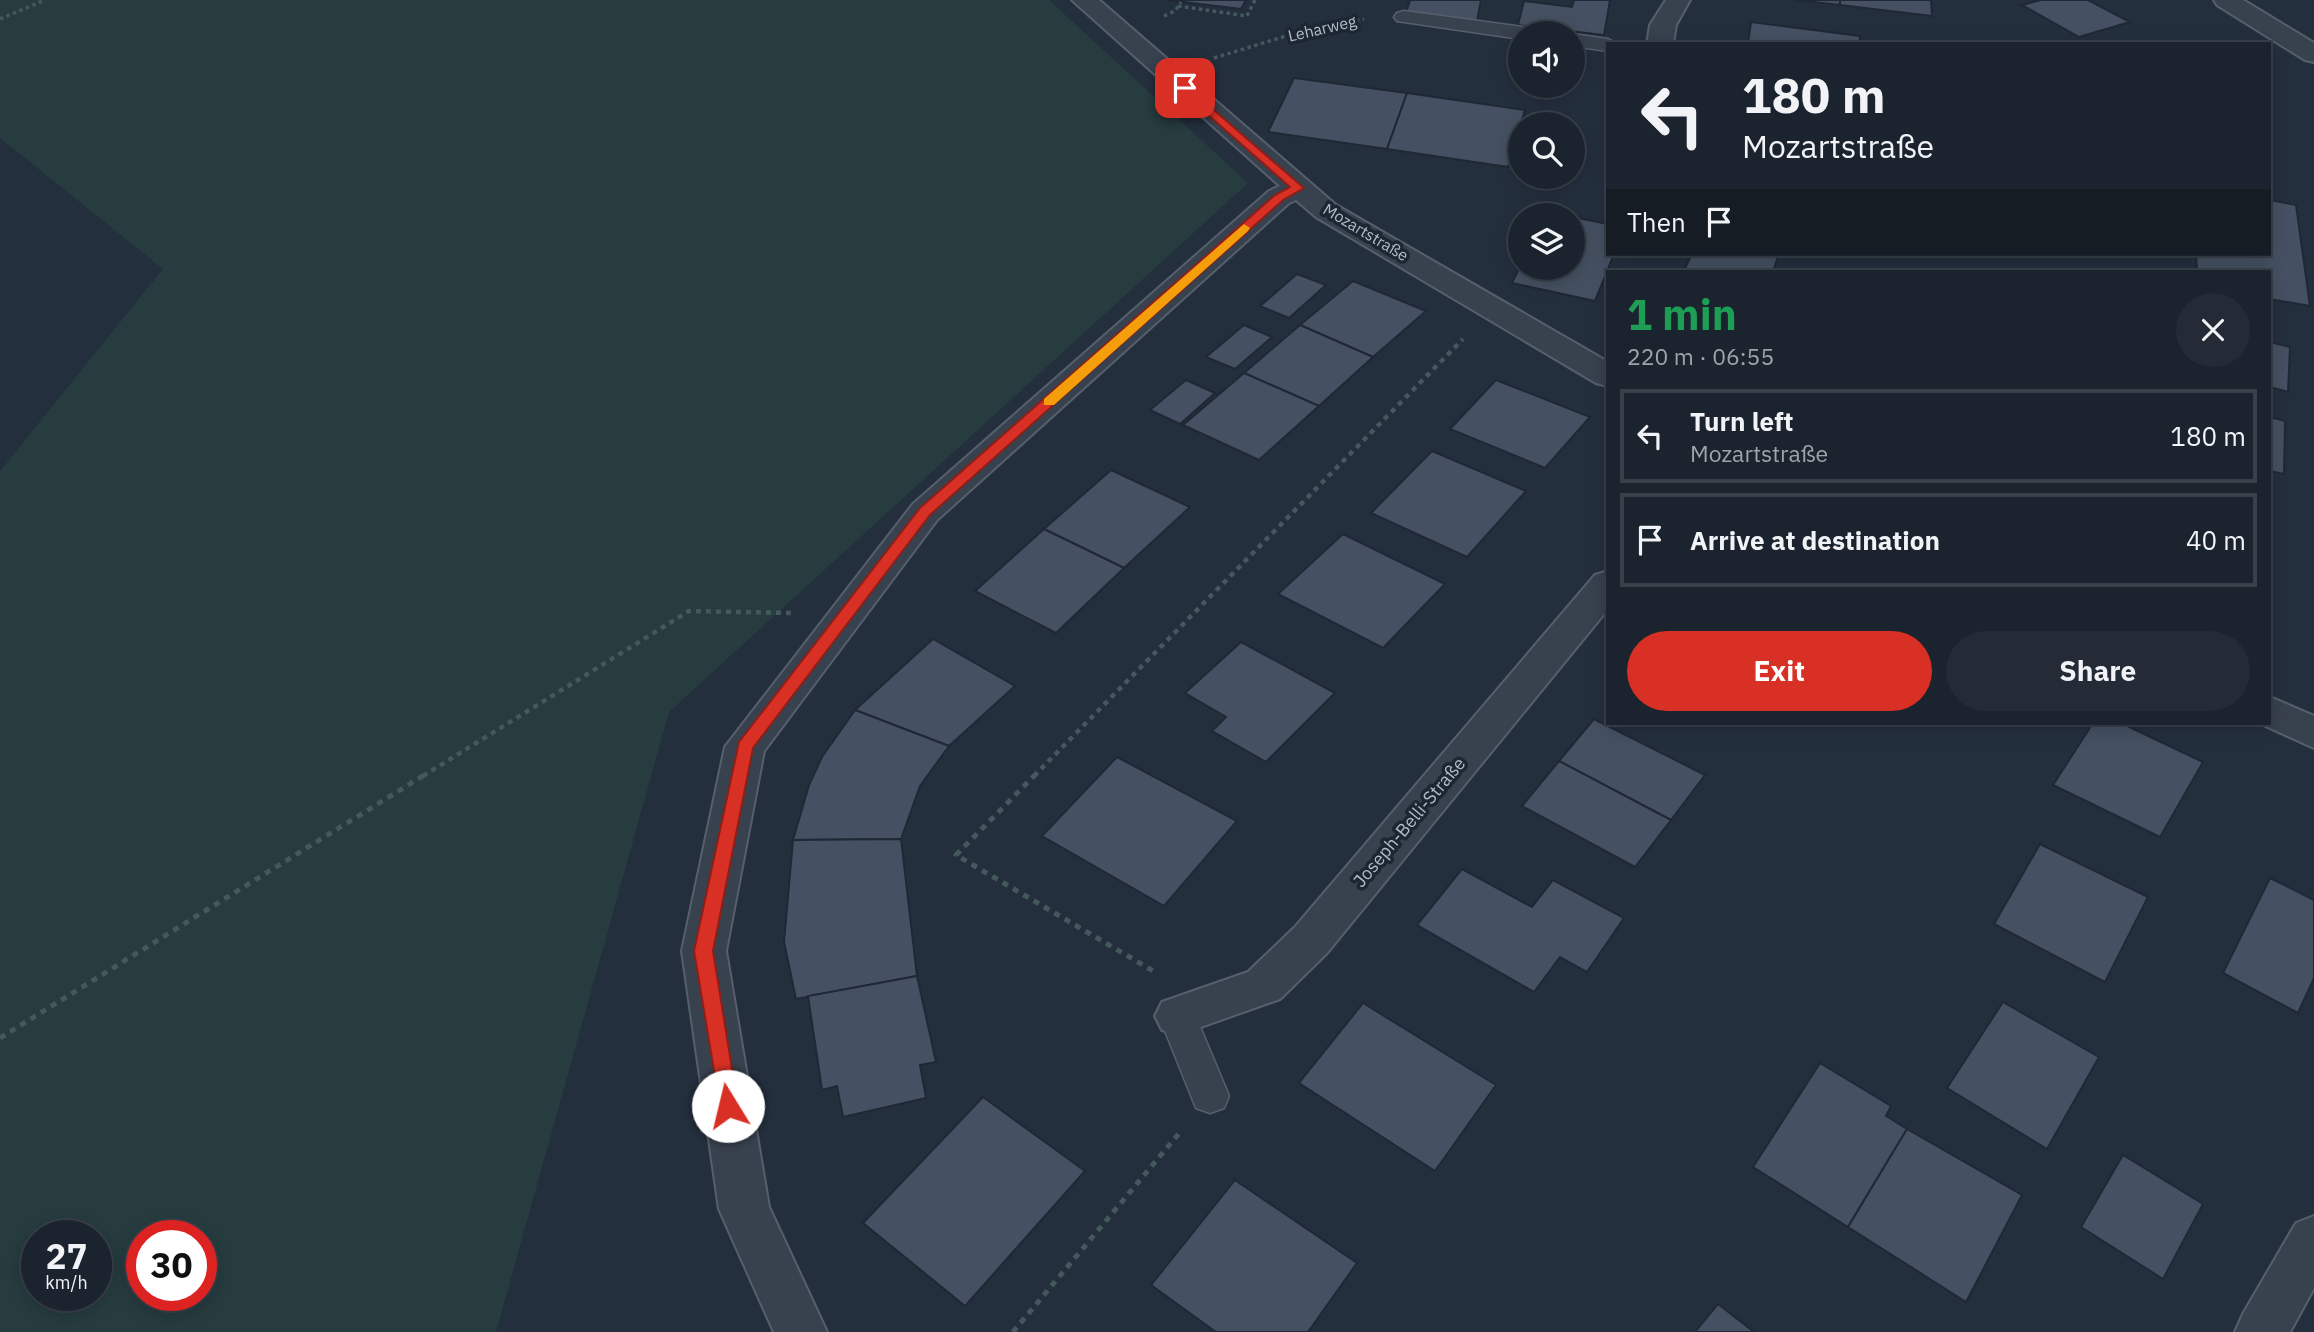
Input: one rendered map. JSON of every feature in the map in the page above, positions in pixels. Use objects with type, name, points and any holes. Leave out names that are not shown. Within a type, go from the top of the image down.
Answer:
[{"type":"street","name":"Mozartstraße","points":[[1084,0],[1326,211],[1606,375]]},
{"type":"street","points":[[1660,42],[1663,25],[1678,0]]},
{"type":"street","points":[[2226,0],[2314,54]]},
{"type":"street","points":[[802,1332],[744,1209],[704,951],[745,747],[925,512],[1279,197],[1298,188]]},
{"type":"street","name":"Joseph-Belli-Straße","points":[[1178,1016],[1264,986],[1311,940],[1606,586]]},
{"type":"street","points":[[2271,712],[2314,733]]},
{"type":"street","points":[[2261,1332],[2314,1240]]},
{"type":"lane","points":[[1404,17],[1508,31]]},
{"type":"lane","points":[[1585,42],[1606,45]]},
{"type":"lane","points":[[1178,1016],[1210,1096]]},
{"type":"path","points":[[0,19],[45,0]]},
{"type":"path","points":[[1178,6],[1247,16],[1255,0]]},
{"type":"path","points":[[1175,11],[1181,2]]},
{"type":"path","name":"Leharweg","points":[[1166,72],[1312,28],[1354,19],[1404,17]]},
{"type":"path","points":[[1178,1016],[1153,969],[956,855],[1494,307]]},
{"type":"path","points":[[0,1038],[688,611],[847,614]]},
{"type":"path","points":[[1013,1332],[1210,1096]]},
{"type":"green space","points":[[0,0],[1049,0],[1248,183],[669,712],[496,1332],[0,1332],[0,471],[163,269],[0,138]]},
{"type":"building","points":[[1167,0],[1246,0],[1241,9]]},
{"type":"building","points":[[1410,0],[1481,0],[1477,21],[1406,13]]},
{"type":"building","points":[[1574,0],[1610,0],[1604,35],[1585,33],[1585,21],[1519,21],[1524,1],[1572,7]]},
{"type":"building","points":[[1795,0],[1840,0],[1840,5]]},
{"type":"building","points":[[1840,0],[1931,0],[1932,16],[1840,5]]},
{"type":"building","points":[[2041,0],[2088,0],[2130,22],[2079,37],[2022,5]]},
{"type":"building","points":[[1751,22],[1860,36],[1859,42],[1748,42]]},
{"type":"building","points":[[1294,78],[1407,93],[1387,149],[1268,132]]},
{"type":"building","points":[[1407,93],[1525,110],[1508,112],[1508,167],[1387,149]]},
{"type":"building","points":[[2271,200],[2296,205],[2310,306],[2271,299],[2271,270],[2197,270],[2196,256],[2271,256]]},
{"type":"building","points":[[1585,219],[1606,224],[1606,256],[1613,256],[1595,301],[1512,283],[1513,280],[1585,280]]},
{"type":"building","points":[[1691,256],[1778,256],[1773,270],[1684,270]]},
{"type":"building","points":[[1297,274],[1326,285],[1289,318],[1260,306]]},
{"type":"building","points":[[1353,281],[1426,311],[1373,357],[1300,325]]},
{"type":"building","points":[[1244,325],[1272,337],[1235,369],[1206,357]]},
{"type":"building","points":[[1300,325],[1373,357],[1319,406],[1244,373]]},
{"type":"building","points":[[2271,342],[2290,347],[2288,392],[2271,387]]},
{"type":"building","points":[[1244,373],[1319,406],[1259,460],[1183,425]]},
{"type":"building","points":[[1186,380],[1215,393],[1180,424],[1150,410]]},
{"type":"building","points":[[1496,380],[1590,417],[1545,468],[1450,429]]},
{"type":"building","points":[[2271,417],[2285,421],[2284,474],[2271,471]]},
{"type":"building","points":[[1432,451],[1526,491],[1467,557],[1371,513]]},
{"type":"building","points":[[1111,470],[1190,507],[1124,568],[1044,529]]},
{"type":"building","points":[[1044,529],[1124,568],[1056,633],[975,591]]},
{"type":"building","points":[[1343,534],[1445,584],[1383,648],[1278,594]]},
{"type":"building","points":[[933,639],[1015,686],[949,746],[855,710]]},
{"type":"building","points":[[1241,642],[1335,693],[1266,762],[1212,731],[1226,717],[1185,693]]},
{"type":"building","points":[[855,710],[949,746],[920,786],[901,839],[793,840],[809,785],[822,757]]},
{"type":"building","points":[[1594,719],[1705,775],[1671,820],[1559,761]]},
{"type":"building","points":[[2092,725],[2125,725],[2203,762],[2160,837],[2053,785]]},
{"type":"building","points":[[1117,757],[1237,821],[1164,906],[1042,836]]},
{"type":"building","points":[[1559,761],[1671,820],[1635,867],[1522,806]]},
{"type":"building","points":[[901,839],[917,976],[796,999],[784,942],[793,840]]},
{"type":"building","points":[[2040,844],[2148,897],[2105,982],[1994,924]]},
{"type":"building","points":[[1462,869],[1532,907],[1553,880],[1624,918],[1587,972],[1560,957],[1534,992],[1417,925]]},
{"type":"building","points":[[2270,878],[2314,900],[2314,978],[2298,1013],[2223,973]]},
{"type":"building","points":[[917,976],[936,1062],[920,1065],[926,1098],[843,1117],[837,1086],[822,1090],[808,996]]},
{"type":"building","points":[[2003,1002],[2099,1057],[2047,1149],[1947,1088]]},
{"type":"building","points":[[1363,1003],[1496,1085],[1435,1171],[1299,1083]]},
{"type":"building","points":[[1820,1063],[1891,1106],[1886,1116],[1907,1129],[1848,1227],[1753,1167]]},
{"type":"building","points":[[983,1097],[1085,1171],[965,1306],[863,1223]]},
{"type":"building","points":[[1907,1129],[2022,1195],[1966,1302],[1848,1227]]},
{"type":"building","points":[[2123,1155],[2203,1204],[2163,1279],[2081,1227]]},
{"type":"building","points":[[1235,1180],[1357,1263],[1308,1332],[1216,1332],[1151,1285]]},
{"type":"building","points":[[1718,1304],[1754,1332],[1695,1332]]},
{"type":"slow traffic","points":[[1049,402],[1244,228]]},
{"type":"route","points":[[728,1106],[704,951],[745,747],[925,512],[1279,197],[1298,188],[1185,88]]}]
